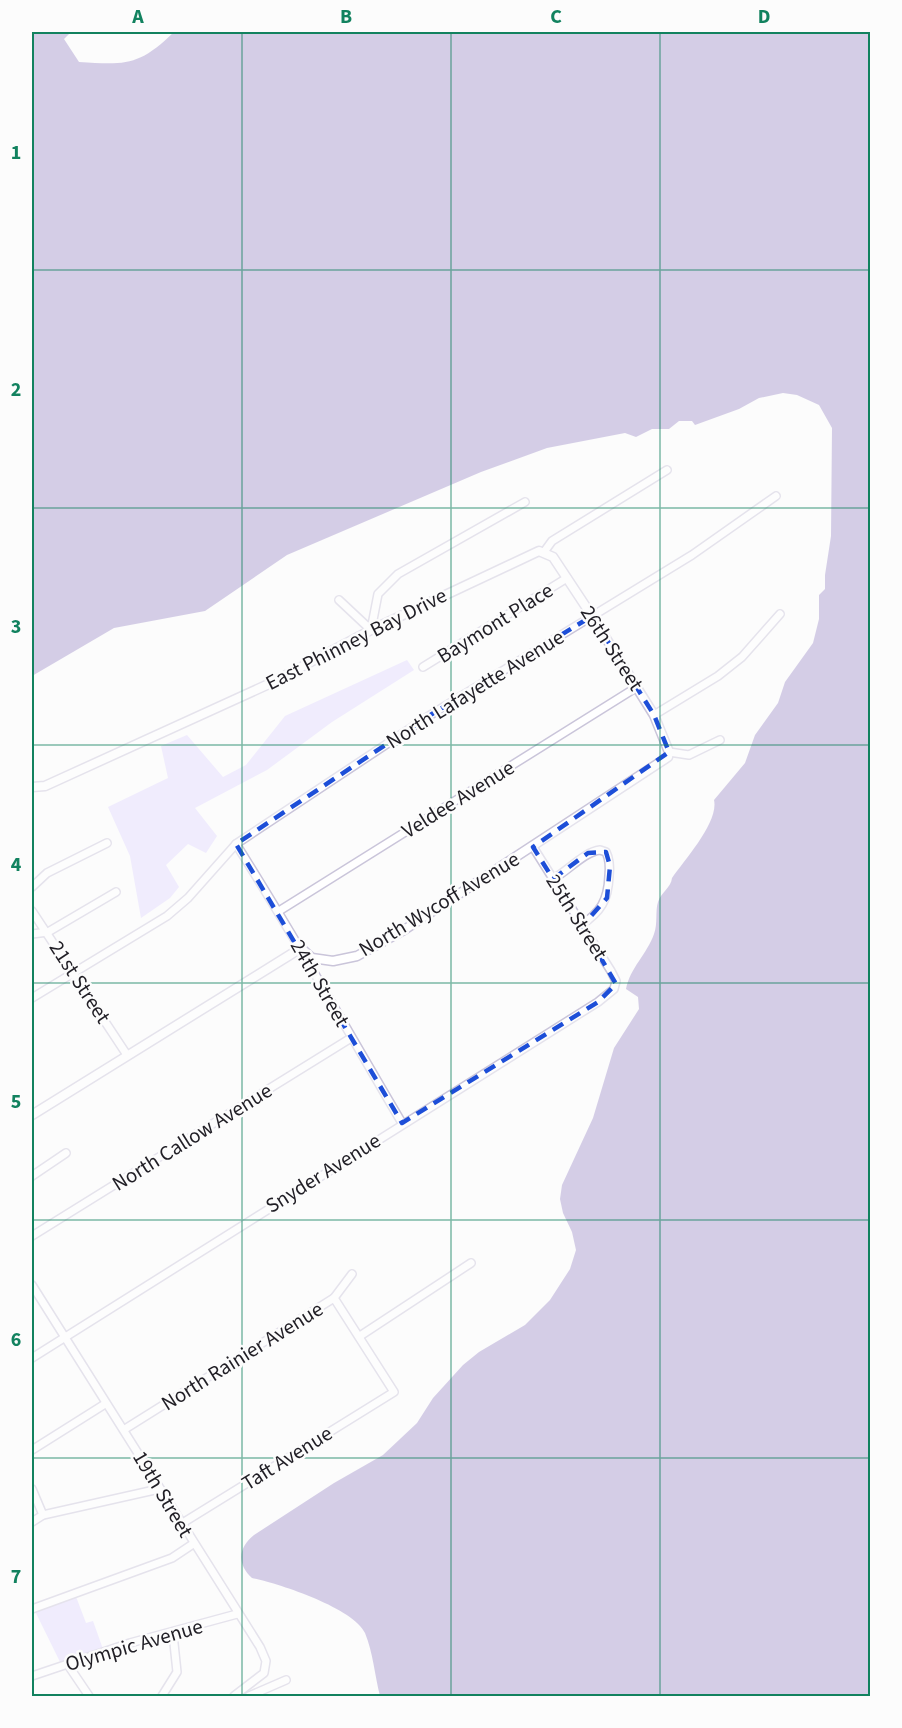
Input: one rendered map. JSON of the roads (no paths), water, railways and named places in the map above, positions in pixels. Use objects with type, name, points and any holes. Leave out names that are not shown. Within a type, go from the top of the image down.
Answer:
[{"type":"street","name":"East Phinney Bay Drive","points":[[32,788],[45,786],[252,692],[371,630],[531,553],[544,552],[552,541],[667,470]]},
{"type":"street","name":"North Lafayette Avenue","points":[[32,998],[167,916],[188,898],[236,844],[432,714],[692,555],[776,496]]},
{"type":"street","points":[[371,630],[378,594],[398,574],[525,502]]},
{"type":"street","name":"26th Street","points":[[544,552],[553,557],[637,687],[654,715],[669,752]]},
{"type":"street","name":"Baymont Place","points":[[423,667],[567,578]]},
{"type":"street","points":[[339,600],[371,630]]},
{"type":"street","points":[[654,715],[718,676],[742,657],[780,614]]},
{"type":"street","name":"Veldee Avenue","points":[[279,910],[637,687]]},
{"type":"street","points":[[669,752],[689,755],[720,740]]},
{"type":"street","name":"North Wycoff Avenue","points":[[301,948],[312,958],[333,961],[357,957],[404,930],[533,847],[668,757],[669,752]]},
{"type":"street","points":[[32,887],[47,873],[107,843]]},
{"type":"street","name":"24th Street","points":[[236,844],[279,910],[402,1123]]},
{"type":"street","name":"25th Street","points":[[533,847],[614,976],[616,984],[614,989]]},
{"type":"street","points":[[553,879],[573,868],[588,853],[600,850],[606,852],[610,866],[607,898],[598,913],[581,925]]},
{"type":"street","points":[[32,933],[48,932],[116,892]]},
{"type":"street","name":"21st Street","points":[[32,911],[127,1054]]},
{"type":"street","points":[[32,1115],[301,948]]},
{"type":"street","name":"Snyder Avenue","points":[[32,1358],[402,1123],[598,1002],[614,989]]},
{"type":"street","name":"North Callow Avenue","points":[[32,1236],[351,1038]]},
{"type":"street","points":[[32,1176],[66,1153]]},
{"type":"street","points":[[334,1298],[360,1336],[471,1263]]},
{"type":"street","name":"North Rainier Avenue","points":[[125,1429],[334,1298],[352,1274]]},
{"type":"street","name":"19th Street","points":[[32,1285],[105,1404],[125,1429],[159,1490],[266,1661],[264,1673],[234,1696]]},
{"type":"street","name":"Taft Avenue","points":[[180,1524],[394,1392],[360,1336]]},
{"type":"street","points":[[32,1450],[105,1404]]},
{"type":"street","points":[[32,1489],[43,1515]]},
{"type":"street","points":[[32,1522],[43,1515],[159,1490]]},
{"type":"street","points":[[32,1610],[172,1558],[193,1544]]},
{"type":"street","name":"Olympic Avenue","points":[[32,1676],[130,1643],[172,1634],[237,1614]]},
{"type":"street","points":[[162,1696],[177,1672],[172,1634]]},
{"type":"street","points":[[68,1665],[89,1696]]},
{"type":"street","points":[[249,1696],[286,1680]]}]
